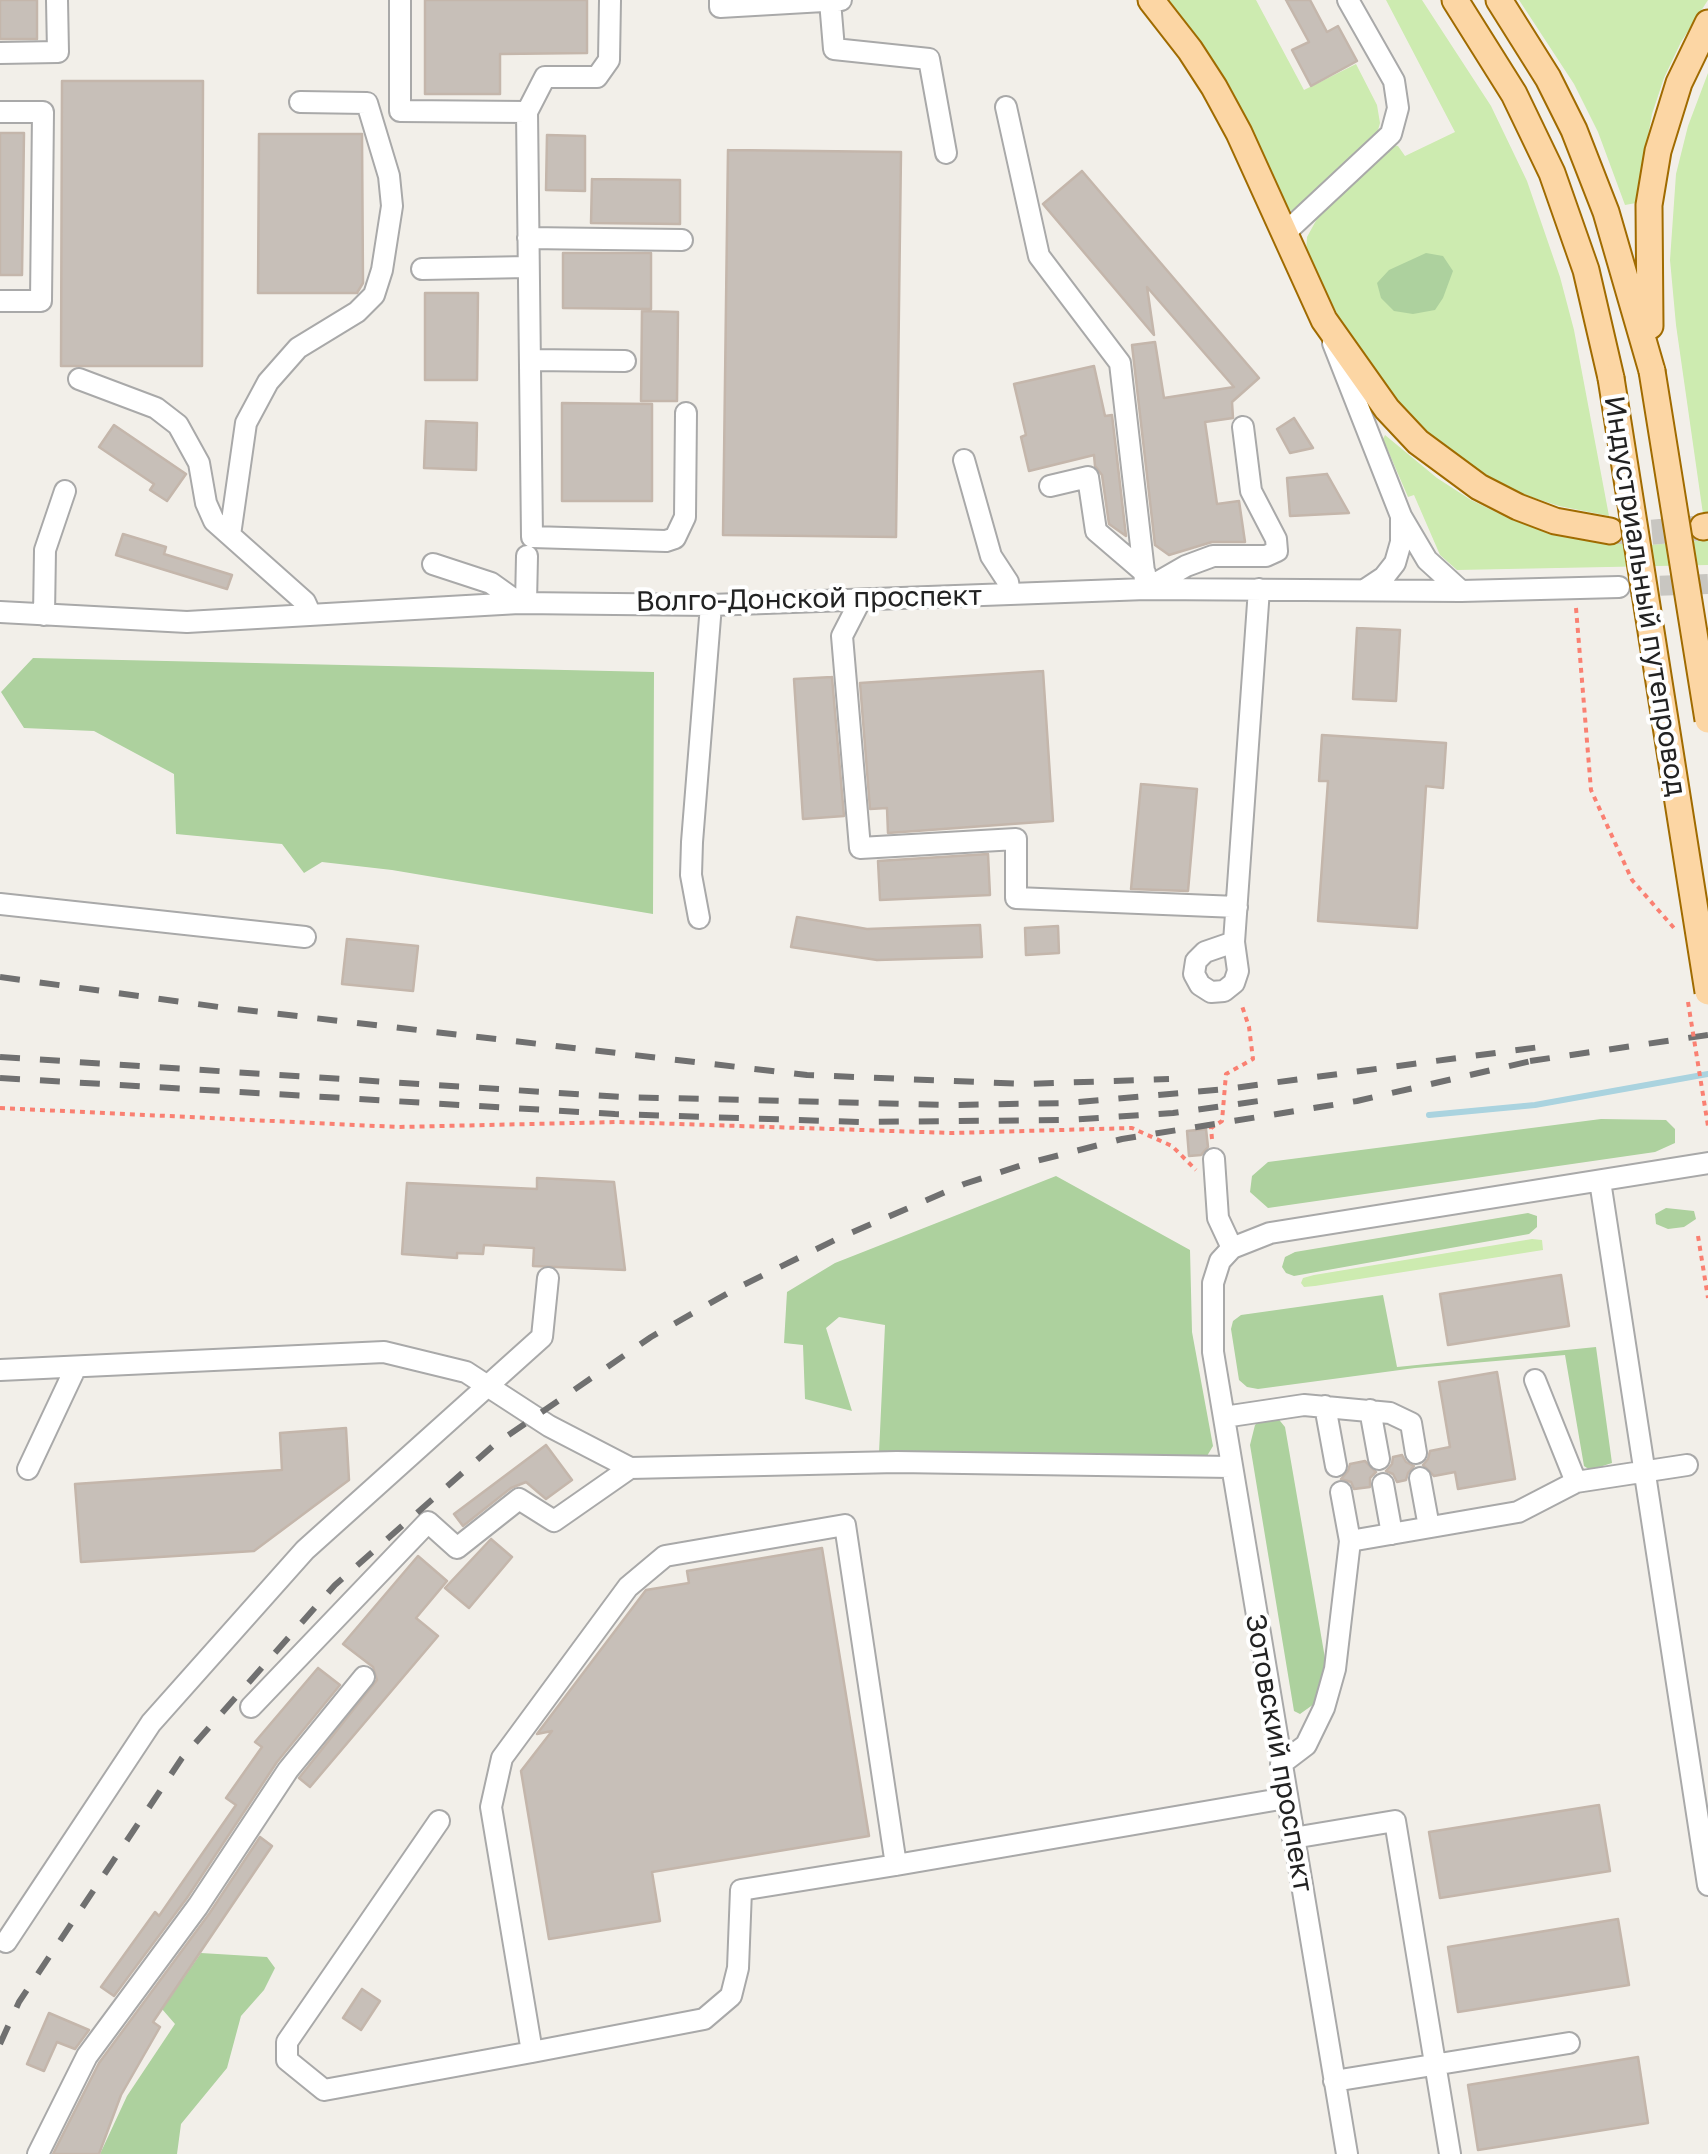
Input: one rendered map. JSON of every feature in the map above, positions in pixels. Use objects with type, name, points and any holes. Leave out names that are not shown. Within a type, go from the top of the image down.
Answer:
[{"type":"main road","points":[[1150,0],[1214,87],[1324,320],[1387,409],[1445,464],[1518,507],[1555,521],[1610,531]]},
{"type":"main road","name":"Индустриальный путепровод","points":[[1455,0],[1514,94],[1552,173],[1586,270],[1610,378],[1708,992]]},
{"type":"main road","points":[[1499,0],[1548,78],[1574,130],[1606,212],[1652,371]]},
{"type":"main road","points":[[1652,371],[1649,205],[1667,118],[1684,71],[1708,23]]},
{"type":"main road","name":"Индустриальный путепровод","points":[[1652,371],[1708,720]]},
{"type":"street","points":[[0,53],[58,52],[58,0]]},
{"type":"street","points":[[400,0],[400,111],[527,112]]},
{"type":"street","points":[[610,0],[609,60],[597,77],[545,77],[527,112],[532,537],[666,541],[675,538],[685,517],[686,413]]},
{"type":"street","points":[[720,0],[720,6],[844,0]]},
{"type":"street","points":[[1284,233],[1392,134],[1398,108],[1394,81],[1348,0]]},
{"type":"street","points":[[830,1],[834,49],[929,59],[946,152]]},
{"type":"street","points":[[230,535],[246,424],[268,382],[298,348],[356,312],[374,296],[382,270],[392,206],[390,176],[366,102],[300,102]]},
{"type":"street","points":[[1006,107],[1039,256],[1120,363],[1146,581]]},
{"type":"street","points":[[0,112],[43,112],[43,131],[42,301],[0,301]]},
{"type":"street","points":[[528,238],[682,240]]},
{"type":"street","points":[[422,269],[528,267]]},
{"type":"street","points":[[1324,320],[1401,516],[1427,560],[1461,591]]},
{"type":"street","points":[[530,360],[624,361]]},
{"type":"street","points":[[79,379],[156,408],[178,425],[200,463],[206,503],[214,521],[305,602],[310,613]]},
{"type":"street","points":[[1146,581],[1213,556],[1266,556],[1277,551],[1276,539],[1252,492],[1242,427]]},
{"type":"street","points":[[964,460],[991,556],[1008,582],[1010,594]]},
{"type":"street","points":[[1050,486],[1088,477],[1096,531],[1146,581]]},
{"type":"street","points":[[44,614],[45,550],[64,491]]},
{"type":"street","points":[[1366,589],[1384,577],[1395,563],[1401,542],[1401,516]]},
{"type":"street","points":[[433,564],[491,582],[522,603],[527,556]]},
{"type":"street","name":"Волго-Донской проспект","points":[[0,612],[187,622],[522,603],[860,601],[1010,594],[1146,581],[1259,590],[1619,587]]},
{"type":"street","points":[[1234,942],[1205,952],[1196,961],[1194,974],[1200,985],[1211,992],[1224,991],[1234,983],[1238,970],[1234,942],[1259,590]]},
{"type":"street","points":[[860,601],[842,636],[860,848],[1016,838],[1016,898],[1237,908]]},
{"type":"street","points":[[699,918],[691,875],[692,842],[712,604]]},
{"type":"street","points":[[0,904],[304,936]]},
{"type":"street","points":[[1214,1159],[1218,1218],[1232,1248],[1270,1233],[1708,1163]]},
{"type":"street","points":[[1600,1182],[1708,1883]]},
{"type":"street","name":"Зотовский проспект","points":[[1232,1248],[1220,1262],[1213,1283],[1213,1352],[1347,2154]]},
{"type":"street","points":[[6,1942],[152,1724],[305,1550],[542,1337],[548,1278]]},
{"type":"street","points":[[0,1370],[384,1352],[466,1372],[549,1426],[630,1468],[897,1462],[1231,1466]]},
{"type":"street","points":[[28,1470],[76,1367]]},
{"type":"street","points":[[1535,1380],[1576,1482]]},
{"type":"street","points":[[1224,1416],[1325,1406],[1390,1413],[1411,1423],[1416,1453]]},
{"type":"street","points":[[1325,1406],[1336,1466]]},
{"type":"street","points":[[1370,1410],[1379,1459]]},
{"type":"street","points":[[1350,1541],[1518,1512],[1576,1482],[1686,1465]]},
{"type":"street","points":[[252,1707],[428,1522],[457,1548],[519,1498],[554,1521],[630,1468]]},
{"type":"street","points":[[1420,1478],[1430,1528]]},
{"type":"street","points":[[1383,1484],[1392,1534]]},
{"type":"street","points":[[1281,1764],[1306,1745],[1336,1670],[1350,1541],[1341,1492]]},
{"type":"street","points":[[532,2052],[491,1807],[502,1758],[628,1587],[665,1556],[845,1525],[896,1865]]},
{"type":"street","points":[[38,2154],[87,2056],[198,1906],[288,1770],[364,1677]]},
{"type":"street","points":[[438,1822],[287,2042],[287,2060],[324,2090],[704,2019],[731,1996],[738,1968],[741,1890],[1286,1798]]},
{"type":"street","points":[[1293,1838],[1395,1821],[1450,2154]]},
{"type":"street","points":[[1334,2081],[1569,2043]]},
{"type":"path","points":[[1574,588],[1591,790],[1632,880],[1684,939]]},
{"type":"path","points":[[1214,1159],[1211,1128],[1222,1121],[1226,1074],[1253,1059],[1249,1027],[1234,983]]},
{"type":"path","points":[[0,1108],[398,1126],[619,1122],[952,1133],[1132,1128],[1172,1146],[1193,1168],[1216,1181]]},
{"type":"path","points":[[1698,1236],[1708,1298]]},
{"type":"green space","points":[[1169,0],[1256,0],[1304,90],[1356,64],[1377,105],[1377,134],[1296,210],[1287,211],[1232,90]]},
{"type":"green space","points":[[1386,0],[1422,0],[1491,106],[1527,181],[1574,330],[1609,516],[1519,493],[1482,475],[1429,436],[1396,404],[1353,344],[1306,254],[1307,237],[1318,217],[1393,145],[1405,156],[1455,132]]},
{"type":"green space","points":[[1519,0],[1708,0],[1664,78],[1652,114],[1636,203],[1625,205],[1598,132],[1574,84]]},
{"type":"green space","points":[[1708,73],[1708,513],[1703,514],[1670,260],[1676,174],[1688,126]]},
{"type":"green space","points":[[1426,253],[1443,256],[1453,271],[1443,298],[1435,310],[1413,314],[1394,311],[1381,298],[1377,283],[1389,270]]},
{"type":"green space","points":[[1385,435],[1437,478],[1512,520],[1597,542],[1649,545],[1708,540],[1708,565],[1457,570],[1440,555],[1414,495],[1408,497],[1383,439]]},
{"type":"green space","points":[[33,658],[654,672],[653,914],[392,870],[322,862],[304,873],[282,844],[176,834],[174,774],[94,731],[24,728],[1,692]]},
{"type":"green space","points":[[1601,1119],[1666,1120],[1675,1129],[1675,1143],[1655,1152],[1268,1208],[1250,1192],[1252,1176],[1268,1162]]},
{"type":"green space","points":[[1056,1176],[1190,1250],[1192,1332],[1213,1446],[1204,1461],[879,1453],[885,1325],[839,1317],[826,1328],[852,1411],[805,1399],[803,1345],[784,1343],[787,1292],[835,1263]]},
{"type":"green space","points":[[1666,1208],[1694,1211],[1696,1219],[1684,1227],[1668,1229],[1656,1224],[1655,1214]]},
{"type":"green space","points":[[1528,1213],[1537,1216],[1537,1227],[1529,1234],[1294,1276],[1282,1267],[1285,1257],[1295,1252]]},
{"type":"green space","points":[[1542,1240],[1543,1250],[1315,1286],[1304,1287],[1301,1283],[1303,1278],[1314,1275]]},
{"type":"green space","points":[[1383,1295],[1397,1367],[1596,1347],[1612,1463],[1590,1470],[1584,1466],[1565,1355],[1415,1368],[1258,1389],[1239,1380],[1231,1329],[1233,1321],[1241,1315]]},
{"type":"green space","points":[[1276,1416],[1285,1427],[1326,1664],[1326,1676],[1314,1704],[1300,1714],[1294,1711],[1250,1445],[1255,1425],[1261,1419]]},
{"type":"green space","points":[[201,1953],[267,1957],[275,1968],[264,1990],[241,2016],[227,2068],[181,2124],[177,2154],[100,2154],[127,2096],[175,2024],[162,2009]]},
{"type":"building","points":[[0,0],[37,0],[37,39],[0,39]]},
{"type":"building","points":[[425,0],[587,0],[587,53],[500,54],[500,94],[425,94]]},
{"type":"building","points":[[1286,0],[1310,0],[1327,32],[1338,26],[1357,61],[1311,86],[1292,50],[1309,42]]},
{"type":"building","points":[[62,81],[203,81],[202,366],[61,366]]},
{"type":"building","points":[[0,133],[24,133],[22,275],[0,275]]},
{"type":"building","points":[[259,134],[362,134],[363,283],[357,293],[258,293]]},
{"type":"building","points":[[547,135],[585,136],[585,191],[546,190]]},
{"type":"building","points":[[728,150],[901,152],[896,537],[723,535]]},
{"type":"building","points":[[1082,171],[1259,378],[1232,402],[1233,418],[1205,422],[1217,504],[1239,501],[1245,542],[1212,542],[1169,555],[1155,545],[1132,345],[1155,342],[1164,398],[1234,387],[1147,287],[1154,335],[1043,204]]},
{"type":"building","points":[[592,179],[680,180],[680,224],[591,223]]},
{"type":"building","points":[[563,253],[651,253],[651,309],[563,308]]},
{"type":"building","points":[[425,293],[478,293],[477,380],[425,380]]},
{"type":"building","points":[[642,311],[678,312],[677,401],[641,401]]},
{"type":"building","points":[[1094,366],[1105,416],[1112,415],[1126,536],[1109,524],[1102,475],[1095,466],[1094,455],[1029,471],[1021,437],[1026,435],[1014,384]]},
{"type":"building","points":[[562,403],[652,404],[652,501],[562,501]]},
{"type":"building","points":[[1294,418],[1313,448],[1290,453],[1277,429]]},
{"type":"building","points":[[426,421],[477,423],[476,470],[424,468]]},
{"type":"building","points":[[114,425],[186,474],[167,501],[150,490],[154,484],[99,447]]},
{"type":"building","points":[[1327,474],[1349,513],[1290,516],[1287,478]]},
{"type":"building","points":[[123,534],[166,547],[164,554],[232,575],[227,589],[116,555]]},
{"type":"building","points":[[1357,628],[1400,630],[1396,701],[1353,699]]},
{"type":"building","points":[[1043,671],[1053,821],[888,833],[887,808],[870,809],[860,683]]},
{"type":"building","points":[[832,677],[844,816],[803,819],[794,679]]},
{"type":"building","points":[[1322,735],[1446,743],[1443,788],[1426,786],[1417,928],[1318,921],[1328,781],[1319,781]]},
{"type":"building","points":[[1141,784],[1197,789],[1188,891],[1131,889]]},
{"type":"building","points":[[988,854],[990,895],[880,900],[878,861]]},
{"type":"building","points":[[797,917],[867,929],[980,925],[982,957],[877,960],[791,947]]},
{"type":"building","points":[[1058,926],[1059,953],[1026,955],[1025,928]]},
{"type":"building","points":[[347,939],[418,946],[413,991],[342,984]]},
{"type":"building","points":[[1206,1129],[1208,1147],[1201,1155],[1189,1156],[1187,1131]]},
{"type":"building","points":[[537,1178],[614,1182],[625,1270],[533,1266],[534,1248],[484,1245],[483,1254],[457,1253],[457,1258],[402,1254],[407,1183],[537,1189]]},
{"type":"building","points":[[1561,1275],[1569,1326],[1448,1345],[1440,1294]]},
{"type":"building","points":[[1497,1372],[1515,1479],[1458,1489],[1455,1472],[1434,1476],[1423,1465],[1430,1451],[1450,1447],[1439,1382]]},
{"type":"building","points":[[346,1428],[349,1480],[254,1551],[81,1562],[75,1484],[282,1470],[280,1433]]},
{"type":"building","points":[[546,1445],[572,1480],[546,1499],[526,1482],[511,1488],[463,1526],[454,1514]]},
{"type":"building","points":[[1402,1455],[1414,1466],[1406,1480],[1397,1482],[1386,1471],[1393,1457]]},
{"type":"building","points":[[1365,1461],[1376,1472],[1370,1478],[1370,1487],[1354,1489],[1351,1482],[1341,1479],[1350,1464]]},
{"type":"building","points":[[491,1539],[512,1557],[469,1608],[445,1588]]},
{"type":"building","points":[[822,1548],[869,1836],[652,1872],[660,1921],[549,1939],[521,1771],[552,1731],[537,1734],[646,1590],[689,1583],[687,1571]]},
{"type":"building","points":[[418,1556],[447,1581],[416,1618],[438,1636],[310,1787],[299,1778],[377,1680],[373,1667],[343,1644]]},
{"type":"building","points":[[318,1668],[340,1685],[277,1762],[187,1898],[114,1996],[101,1987],[155,1912],[159,1916],[236,1805],[226,1798],[262,1747],[255,1742]]},
{"type":"building","points":[[1599,1805],[1610,1871],[1440,1898],[1429,1832]]},
{"type":"building","points":[[260,1837],[272,1846],[153,2022],[160,2027],[121,2095],[99,2154],[53,2154],[99,2063],[209,1914]]},
{"type":"building","points":[[1618,1919],[1629,1985],[1458,2012],[1448,1947]]},
{"type":"building","points":[[362,1989],[380,2001],[361,2030],[343,2018]]},
{"type":"building","points":[[49,2013],[89,2030],[75,2049],[57,2042],[44,2071],[27,2064]]},
{"type":"building","points":[[1638,2057],[1648,2123],[1478,2150],[1468,2085]]},
{"type":"waterway","points":[[1429,1115],[1535,1105],[1708,1074]]},
{"type":"tunnel","points":[[1615,531],[1699,528]]},
{"type":"tunnel","points":[[1630,587],[1708,584]]},
{"type":"railway","points":[[0,977],[219,1007],[807,1075],[1026,1084],[1169,1079]]},
{"type":"railway","points":[[1530,1061],[1708,1035]]},
{"type":"railway","points":[[0,1057],[622,1097],[953,1105],[1066,1103],[1226,1089],[1540,1047]]},
{"type":"railway","points":[[0,2044],[19,2002],[182,1758],[335,1585],[494,1445],[651,1337],[735,1289],[839,1238],[964,1184],[1025,1164],[1122,1139],[1357,1101],[1544,1058]]},
{"type":"railway","points":[[0,1078],[615,1114],[859,1122],[1067,1120],[1173,1113],[1273,1099]]}]
